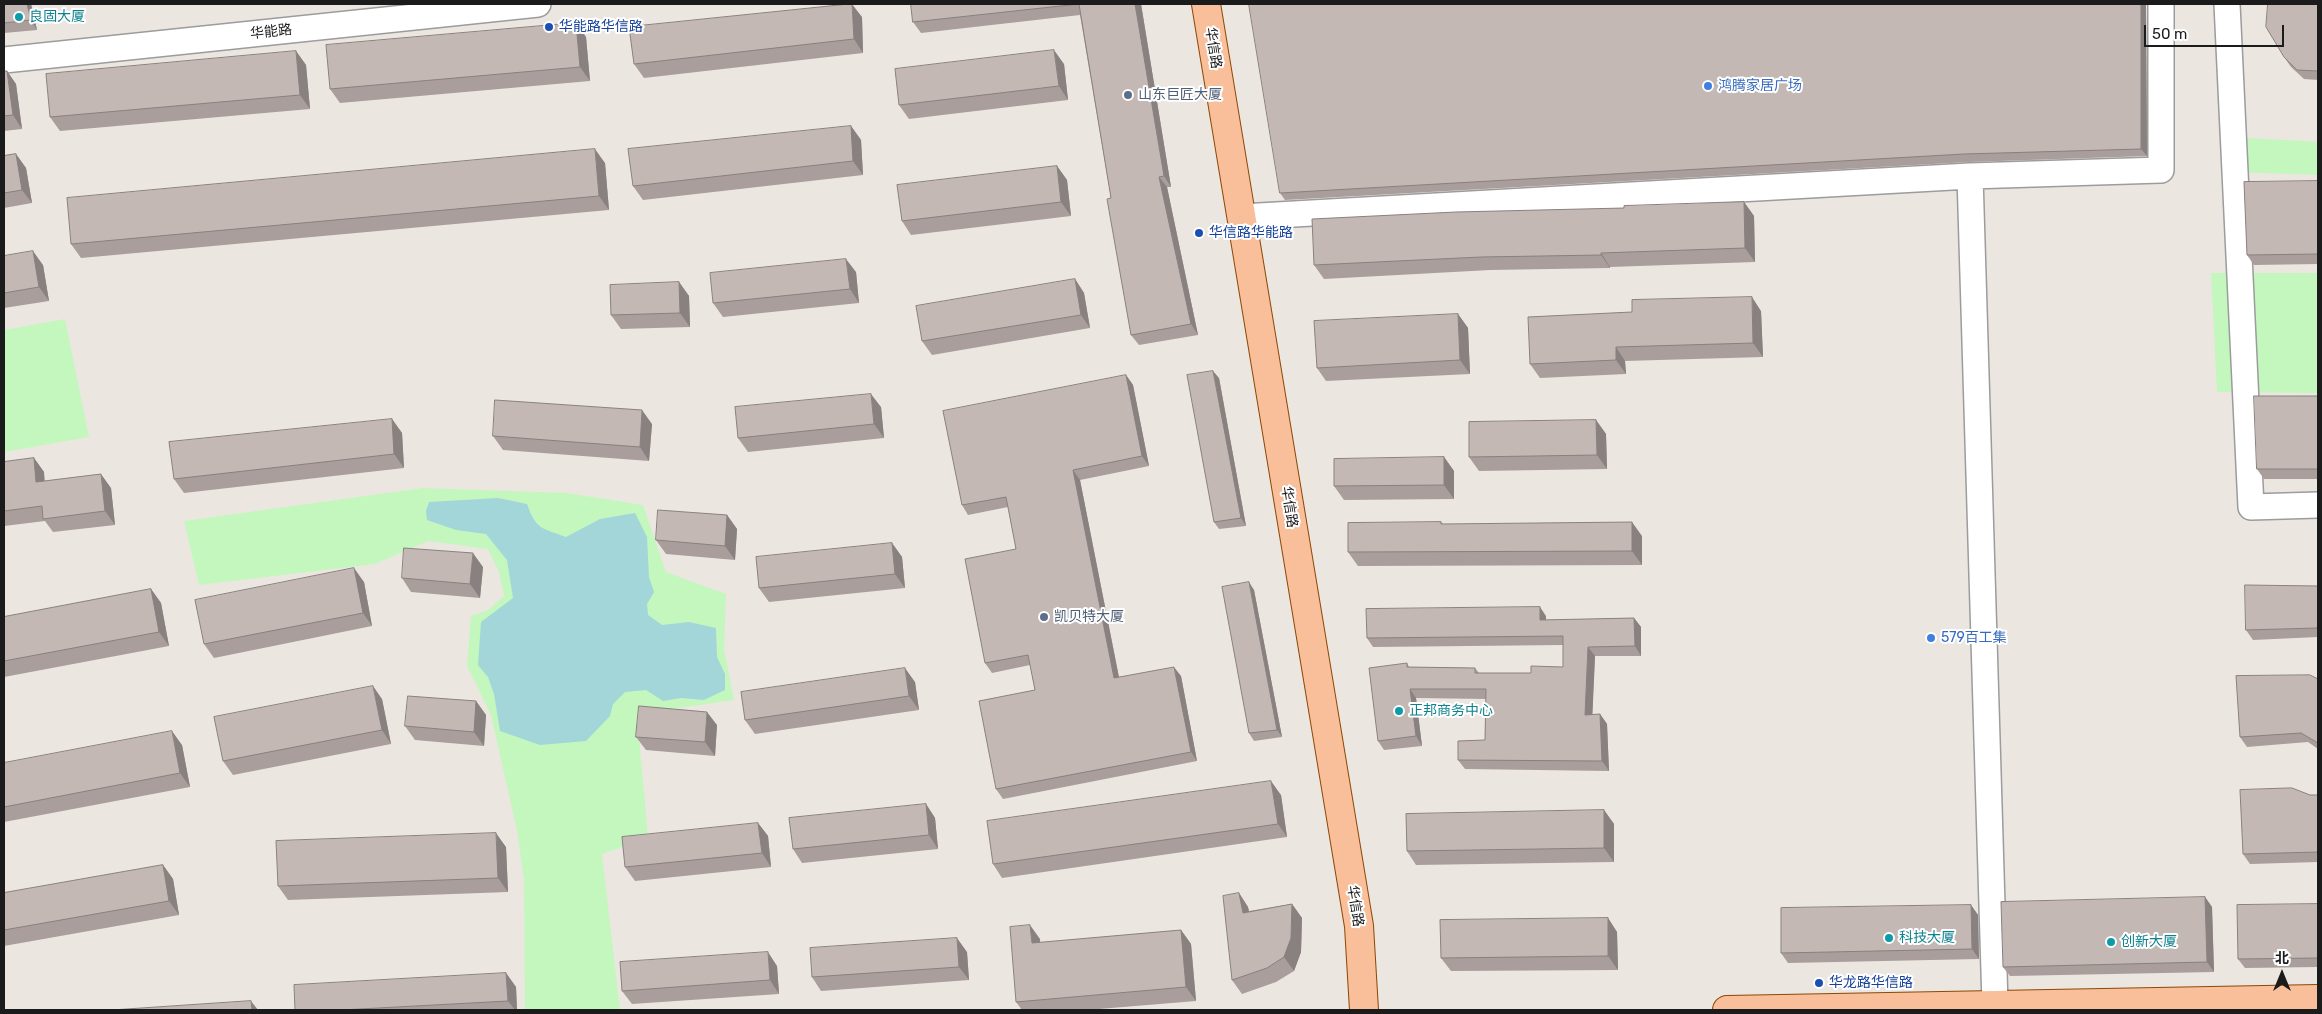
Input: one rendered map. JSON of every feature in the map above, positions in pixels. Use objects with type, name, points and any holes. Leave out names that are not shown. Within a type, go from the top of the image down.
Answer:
[{"type":"main road","name":"华信路","points":[[1206,4],[1359,926],[1364,1010]]},
{"type":"main road","points":[[1726,1010],[1995,1004],[2072,1007],[2216,1006],[2318,999]]},
{"type":"street","name":"华能路","points":[[4,60],[451,8],[538,4]]},
{"type":"street","points":[[1241,217],[1970,176],[2161,170],[2161,4]]},
{"type":"street","points":[[2227,4],[2251,507],[2318,505]]},
{"type":"street","points":[[1970,176],[1995,1004]]},
{"type":"green space","points":[[2233,137],[2318,142],[2318,175],[2233,172]]},
{"type":"green space","points":[[2211,273],[2318,273],[2318,393],[2217,392]]},
{"type":"green space","points":[[65,319],[89,437],[4,452],[4,330]]},
{"type":"green space","points":[[423,488],[567,493],[643,505],[666,572],[726,594],[724,649],[734,700],[637,714],[648,838],[602,854],[620,1010],[525,1010],[524,880],[517,831],[491,715],[467,666],[471,616],[488,610],[504,596],[499,572],[488,549],[428,541],[375,564],[199,585],[184,521]]},
{"type":"water","points":[[498,498],[527,504],[530,513],[541,527],[566,537],[600,519],[635,513],[647,537],[649,577],[654,592],[647,604],[648,615],[662,625],[689,622],[716,628],[717,657],[725,674],[725,690],[704,700],[681,698],[663,701],[646,690],[625,692],[613,704],[610,716],[586,741],[540,745],[500,731],[494,694],[488,677],[478,665],[481,622],[513,598],[507,560],[486,534],[456,530],[427,520],[426,511],[429,502]]},
{"type":"building","points":[[4,4],[27,4],[31,20],[4,23]]},
{"type":"building","points":[[852,4],[854,39],[634,64],[629,27]]},
{"type":"building","points":[[911,4],[1079,4],[913,22]]},
{"type":"building","points":[[1079,4],[1135,4],[1164,176],[1159,177],[1191,324],[1131,335],[1107,199],[1111,198]]},
{"type":"building","name":"鸿腾家居广场","points":[[1249,4],[2141,4],[2141,149],[1964,154],[1280,193]]},
{"type":"building","points":[[2268,4],[2318,4],[2318,71],[2297,70],[2284,57],[2266,27]]},
{"type":"building","points":[[576,23],[580,67],[330,89],[326,45]]},
{"type":"building","points":[[1054,50],[1059,86],[899,105],[895,69]]},
{"type":"building","points":[[296,51],[300,95],[50,117],[46,74]]},
{"type":"building","points":[[4,71],[7,71],[13,115],[4,116]]},
{"type":"building","points":[[851,126],[853,161],[633,186],[628,149]]},
{"type":"building","points":[[595,149],[599,196],[71,244],[67,198]]},
{"type":"building","points":[[16,154],[22,190],[4,193],[4,156]]},
{"type":"building","points":[[1057,166],[1061,202],[902,221],[897,185]]},
{"type":"building","points":[[2318,181],[2318,254],[2247,255],[2244,182]]},
{"type":"building","points":[[1744,202],[1745,248],[1314,265],[1312,219]]},
{"type":"building","points":[[33,251],[39,287],[4,293],[4,256]]},
{"type":"building","points":[[846,259],[850,289],[713,303],[710,273]]},
{"type":"building","points":[[1075,279],[1081,315],[922,341],[916,306]]},
{"type":"building","points":[[679,282],[680,313],[611,315],[610,285]]},
{"type":"building","points":[[1752,297],[1753,343],[1616,347],[1616,360],[1530,364],[1528,317],[1632,312],[1632,300]]},
{"type":"building","points":[[1458,314],[1460,360],[1317,368],[1314,321]]},
{"type":"building","points":[[1213,371],[1241,518],[1214,522],[1187,375]]},
{"type":"building","name":"凯贝特大厦","points":[[1126,375],[1142,456],[1073,470],[1114,678],[1174,667],[1191,752],[996,789],[979,701],[1035,690],[1028,655],[985,663],[965,559],[1016,549],[1006,497],[962,505],[943,411]]},
{"type":"building","points":[[871,394],[874,424],[738,438],[735,407]]},
{"type":"building","points":[[2254,396],[2318,396],[2318,469],[2257,469]]},
{"type":"building","points":[[495,400],[642,410],[640,447],[493,436]]},
{"type":"building","points":[[392,419],[394,454],[174,479],[169,442]]},
{"type":"building","points":[[1596,420],[1597,455],[1469,457],[1469,422]]},
{"type":"building","points":[[1444,457],[1444,485],[1334,486],[1334,459]]},
{"type":"building","points":[[34,458],[36,482],[101,474],[105,511],[43,519],[42,506],[4,511],[4,462]]},
{"type":"building","points":[[658,510],[727,515],[725,546],[656,540]]},
{"type":"building","points":[[1441,522],[1441,524],[1632,522],[1632,551],[1348,552],[1348,523]]},
{"type":"building","points":[[892,543],[895,574],[759,588],[756,557]]},
{"type":"building","points":[[404,548],[473,553],[470,584],[402,578]]},
{"type":"building","points":[[354,568],[363,613],[204,644],[195,600]]},
{"type":"building","points":[[1249,582],[1277,730],[1249,733],[1222,587]]},
{"type":"building","points":[[2245,585],[2318,586],[2318,628],[2246,630]]},
{"type":"building","points":[[151,589],[159,632],[4,661],[4,617]]},
{"type":"building","points":[[1540,607],[1540,620],[1634,618],[1635,646],[1588,647],[1585,715],[1600,714],[1602,761],[1458,760],[1458,741],[1485,740],[1486,689],[1410,689],[1416,736],[1378,741],[1369,668],[1407,663],[1407,667],[1475,668],[1475,673],[1531,673],[1531,666],[1563,667],[1563,636],[1367,638],[1366,609]]},
{"type":"building","points":[[905,668],[909,696],[745,720],[741,692]]},
{"type":"building","points":[[2310,675],[2318,679],[2318,743],[2301,733],[2240,737],[2236,676]]},
{"type":"building","points":[[373,686],[382,730],[223,761],[214,717]]},
{"type":"building","points":[[408,696],[476,701],[474,732],[405,726]]},
{"type":"building","points":[[639,706],[707,712],[705,742],[636,737]]},
{"type":"building","points":[[172,731],[180,773],[4,807],[4,763]]},
{"type":"building","points":[[1271,781],[1278,824],[993,864],[987,821]]},
{"type":"building","points":[[2292,788],[2310,795],[2318,795],[2318,852],[2243,854],[2240,790]]},
{"type":"building","points":[[926,804],[929,835],[793,849],[789,818]]},
{"type":"building","points":[[1604,810],[1604,848],[1407,851],[1406,814]]},
{"type":"building","points":[[758,823],[762,853],[625,867],[622,837]]},
{"type":"building","points":[[496,833],[498,878],[278,886],[276,841]]},
{"type":"building","points":[[163,865],[169,901],[4,930],[4,893]]},
{"type":"building","points":[[1239,893],[1243,913],[1292,904],[1291,938],[1284,957],[1267,968],[1232,980],[1223,896]]},
{"type":"building","name":"创新大厦","points":[[2205,897],[2207,962],[2003,967],[2001,902]]},
{"type":"building","points":[[2318,904],[2318,958],[2238,959],[2237,905]]},
{"type":"building","name":"科技大厦","points":[[1971,905],[1972,949],[1781,953],[1781,908]]},
{"type":"building","points":[[1608,918],[1608,956],[1441,958],[1440,920]]},
{"type":"building","points":[[1030,925],[1032,943],[1181,930],[1186,987],[1016,1002],[1010,927]]},
{"type":"building","points":[[957,938],[959,967],[812,977],[810,948]]},
{"type":"building","points":[[768,952],[770,980],[622,991],[620,962]]},
{"type":"building","points":[[506,973],[508,1001],[341,1010],[295,1010],[294,985]]},
{"type":"building","points":[[251,1001],[252,1010],[112,1010]]},
{"type":"place","name":"良固大厦","points":[[19,17]]},
{"type":"place","name":"华能路华信路","points":[[549,27]]},
{"type":"place","name":"鸿腾家居广场","points":[[1708,86]]},
{"type":"place","name":"山东巨匠大厦","points":[[1128,95]]},
{"type":"place","name":"华信路华能路","points":[[1199,233]]},
{"type":"place","name":"凯贝特大厦","points":[[1044,617]]},
{"type":"place","name":"579百工集","points":[[1931,638]]},
{"type":"place","name":"正邦商务中心","points":[[1399,711]]},
{"type":"place","name":"科技大厦","points":[[1889,938]]},
{"type":"place","name":"创新大厦","points":[[2111,942]]},
{"type":"place","name":"华龙路华信路","points":[[1819,983]]}]
